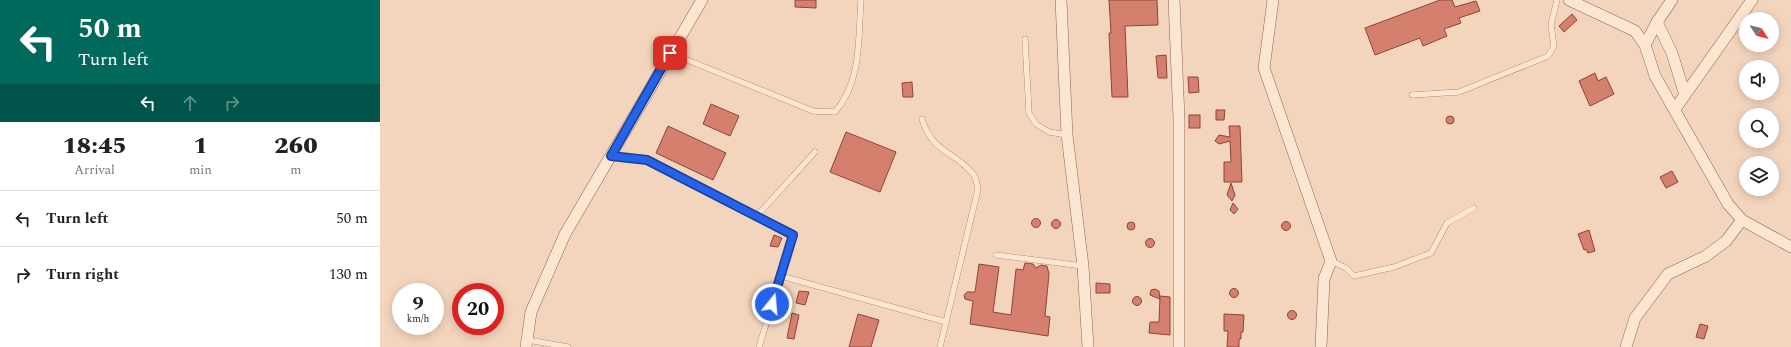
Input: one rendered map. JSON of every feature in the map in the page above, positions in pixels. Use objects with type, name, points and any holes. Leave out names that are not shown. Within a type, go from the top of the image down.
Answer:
[{"type":"street","points":[[527,344],[531,312],[565,234],[702,0]]},
{"type":"street","points":[[1061,0],[1067,135],[1083,266],[1088,347]]},
{"type":"street","points":[[1174,0],[1179,119],[1179,347]]},
{"type":"street","points":[[1273,0],[1264,68],[1331,261],[1324,279],[1320,347]]},
{"type":"street","points":[[1569,0],[1635,31],[1645,45],[1655,76],[1728,204],[1742,220],[1791,247]]},
{"type":"street","points":[[1645,45],[1657,22],[1672,0]]},
{"type":"street","points":[[1675,109],[1752,0]]},
{"type":"street","points":[[1657,22],[1672,53],[1685,95]]},
{"type":"street","points":[[1626,347],[1635,318],[1668,274],[1706,256],[1726,241],[1742,220]]},
{"type":"lane","points":[[670,53],[813,111],[835,112],[845,101],[855,74],[861,0]]},
{"type":"lane","points":[[1412,95],[1459,92],[1548,56],[1554,46],[1552,17],[1557,0]]},
{"type":"lane","points":[[1025,39],[1029,113],[1036,124],[1049,132],[1067,135]]},
{"type":"lane","points":[[922,120],[926,133],[937,146],[975,176],[978,189],[940,347]]},
{"type":"lane","points":[[756,217],[815,152]]},
{"type":"lane","points":[[611,156],[647,160],[793,235],[759,347]]},
{"type":"lane","points":[[1331,261],[1346,268],[1354,276],[1394,267],[1430,253],[1447,223],[1474,208]]},
{"type":"lane","points":[[996,255],[1083,266]]},
{"type":"lane","points":[[781,276],[946,322]]},
{"type":"lane","points":[[527,344],[568,347]]},
{"type":"building","points":[[795,0],[816,0],[816,8],[795,7]]},
{"type":"building","points":[[1109,0],[1157,0],[1158,25],[1125,26],[1128,97],[1112,97]]},
{"type":"building","points":[[1440,0],[1452,0],[1455,7],[1476,1],[1480,11],[1459,18],[1461,23],[1444,29],[1447,36],[1423,46],[1420,38],[1375,55],[1365,28]]},
{"type":"building","points":[[1572,14],[1577,20],[1564,32],[1559,26]]},
{"type":"building","points":[[1166,55],[1167,78],[1158,78],[1156,56]]},
{"type":"building","points":[[1595,73],[1598,81],[1606,77],[1614,94],[1590,106],[1579,81]]},
{"type":"building","points":[[1188,77],[1198,77],[1199,92],[1189,93]]},
{"type":"building","points":[[912,82],[913,97],[903,97],[902,83]]},
{"type":"building","points":[[711,104],[739,116],[730,136],[703,124]]},
{"type":"building","points":[[1216,110],[1225,110],[1224,120],[1216,120]]},
{"type":"building","points":[[1189,115],[1200,115],[1200,128],[1189,128]]},
{"type":"building","points":[[1448,116],[1452,116],[1454,120],[1452,124],[1448,124],[1446,122],[1446,118]]},
{"type":"building","points":[[668,126],[726,153],[713,180],[656,153]]},
{"type":"building","points":[[1229,126],[1240,126],[1242,182],[1224,182],[1224,162],[1231,162],[1230,141],[1219,144],[1215,141],[1219,135],[1230,137]]},
{"type":"building","points":[[846,132],[896,152],[880,192],[830,172]]},
{"type":"building","points":[[1672,171],[1678,182],[1666,188],[1660,177]]},
{"type":"building","points":[[1231,183],[1235,195],[1232,201],[1227,195]]},
{"type":"building","points":[[1233,203],[1238,209],[1234,214],[1230,210]]},
{"type":"building","points":[[1036,218],[1041,223],[1036,228],[1031,223]]},
{"type":"building","points":[[1056,219],[1061,224],[1056,229],[1051,224]]},
{"type":"building","points":[[1129,222],[1133,222],[1135,226],[1133,230],[1129,230],[1127,228],[1127,224]]},
{"type":"building","points":[[1284,222],[1288,222],[1290,226],[1288,230],[1284,230],[1282,228],[1282,224]]},
{"type":"building","points":[[1589,230],[1595,251],[1588,253],[1586,249],[1584,250],[1578,234]]},
{"type":"building","points":[[774,235],[782,238],[778,247],[770,246]]},
{"type":"building","points":[[1150,238],[1155,243],[1150,248],[1145,243]]},
{"type":"building","points":[[1025,263],[1033,264],[1036,268],[1041,265],[1047,266],[1049,274],[1045,316],[1050,317],[1048,336],[970,324],[973,301],[965,299],[964,295],[967,292],[975,292],[979,264],[999,267],[993,312],[1011,315],[1016,269],[1023,270]]},
{"type":"building","points":[[1096,283],[1110,284],[1110,293],[1096,293]]},
{"type":"building","points":[[1155,289],[1159,291],[1160,299],[1150,295],[1151,290]]},
{"type":"building","points":[[1232,289],[1236,289],[1238,293],[1236,297],[1232,297],[1230,295],[1230,291]]},
{"type":"building","points":[[799,291],[809,292],[805,305],[796,303]]},
{"type":"building","points":[[1137,296],[1142,301],[1137,306],[1132,301]]},
{"type":"building","points":[[1160,296],[1170,297],[1170,335],[1149,333],[1150,322],[1159,322]]},
{"type":"building","points":[[1290,311],[1294,311],[1296,315],[1294,319],[1290,319],[1288,317],[1288,313]]},
{"type":"building","points":[[792,313],[799,315],[794,339],[787,338]]},
{"type":"building","points":[[858,314],[879,320],[871,347],[849,347]]},
{"type":"building","points":[[1224,314],[1244,315],[1243,332],[1241,332],[1241,339],[1239,339],[1239,347],[1227,347],[1228,331],[1224,331]]},
{"type":"building","points":[[1700,324],[1708,326],[1704,339],[1696,337]]},
{"type":"route","points":[[670,53],[611,156],[647,160],[793,235],[772,304]]}]
